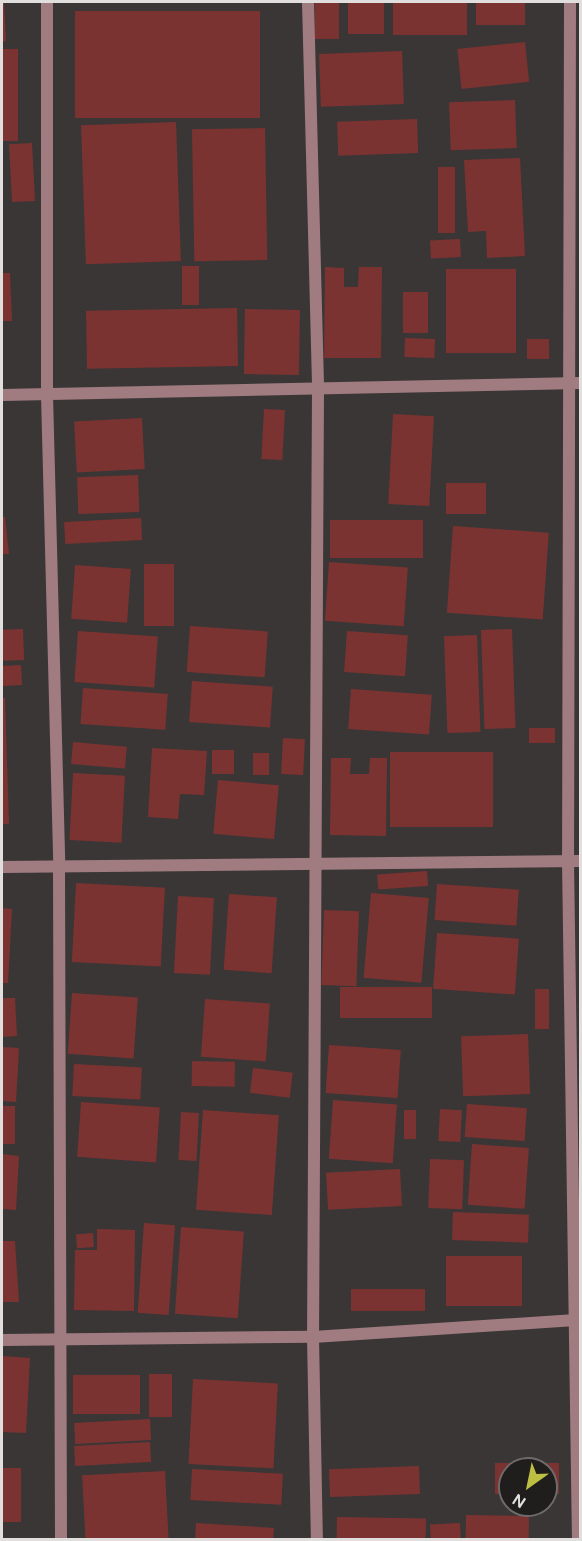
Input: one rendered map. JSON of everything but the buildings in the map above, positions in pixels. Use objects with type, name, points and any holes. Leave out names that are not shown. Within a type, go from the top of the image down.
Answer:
[{"type":"street","points":[[47,2],[47,395],[59,868],[61,1539]]},
{"type":"street","points":[[308,2],[318,390],[313,1337],[317,1539]]},
{"type":"street","points":[[570,2],[575,383],[574,861],[578,1539]]},
{"type":"street","points":[[2,395],[575,383]]},
{"type":"street","points":[[2,867],[574,861]]},
{"type":"street","points":[[2,1340],[60,1342],[313,1337],[577,1320]]}]
